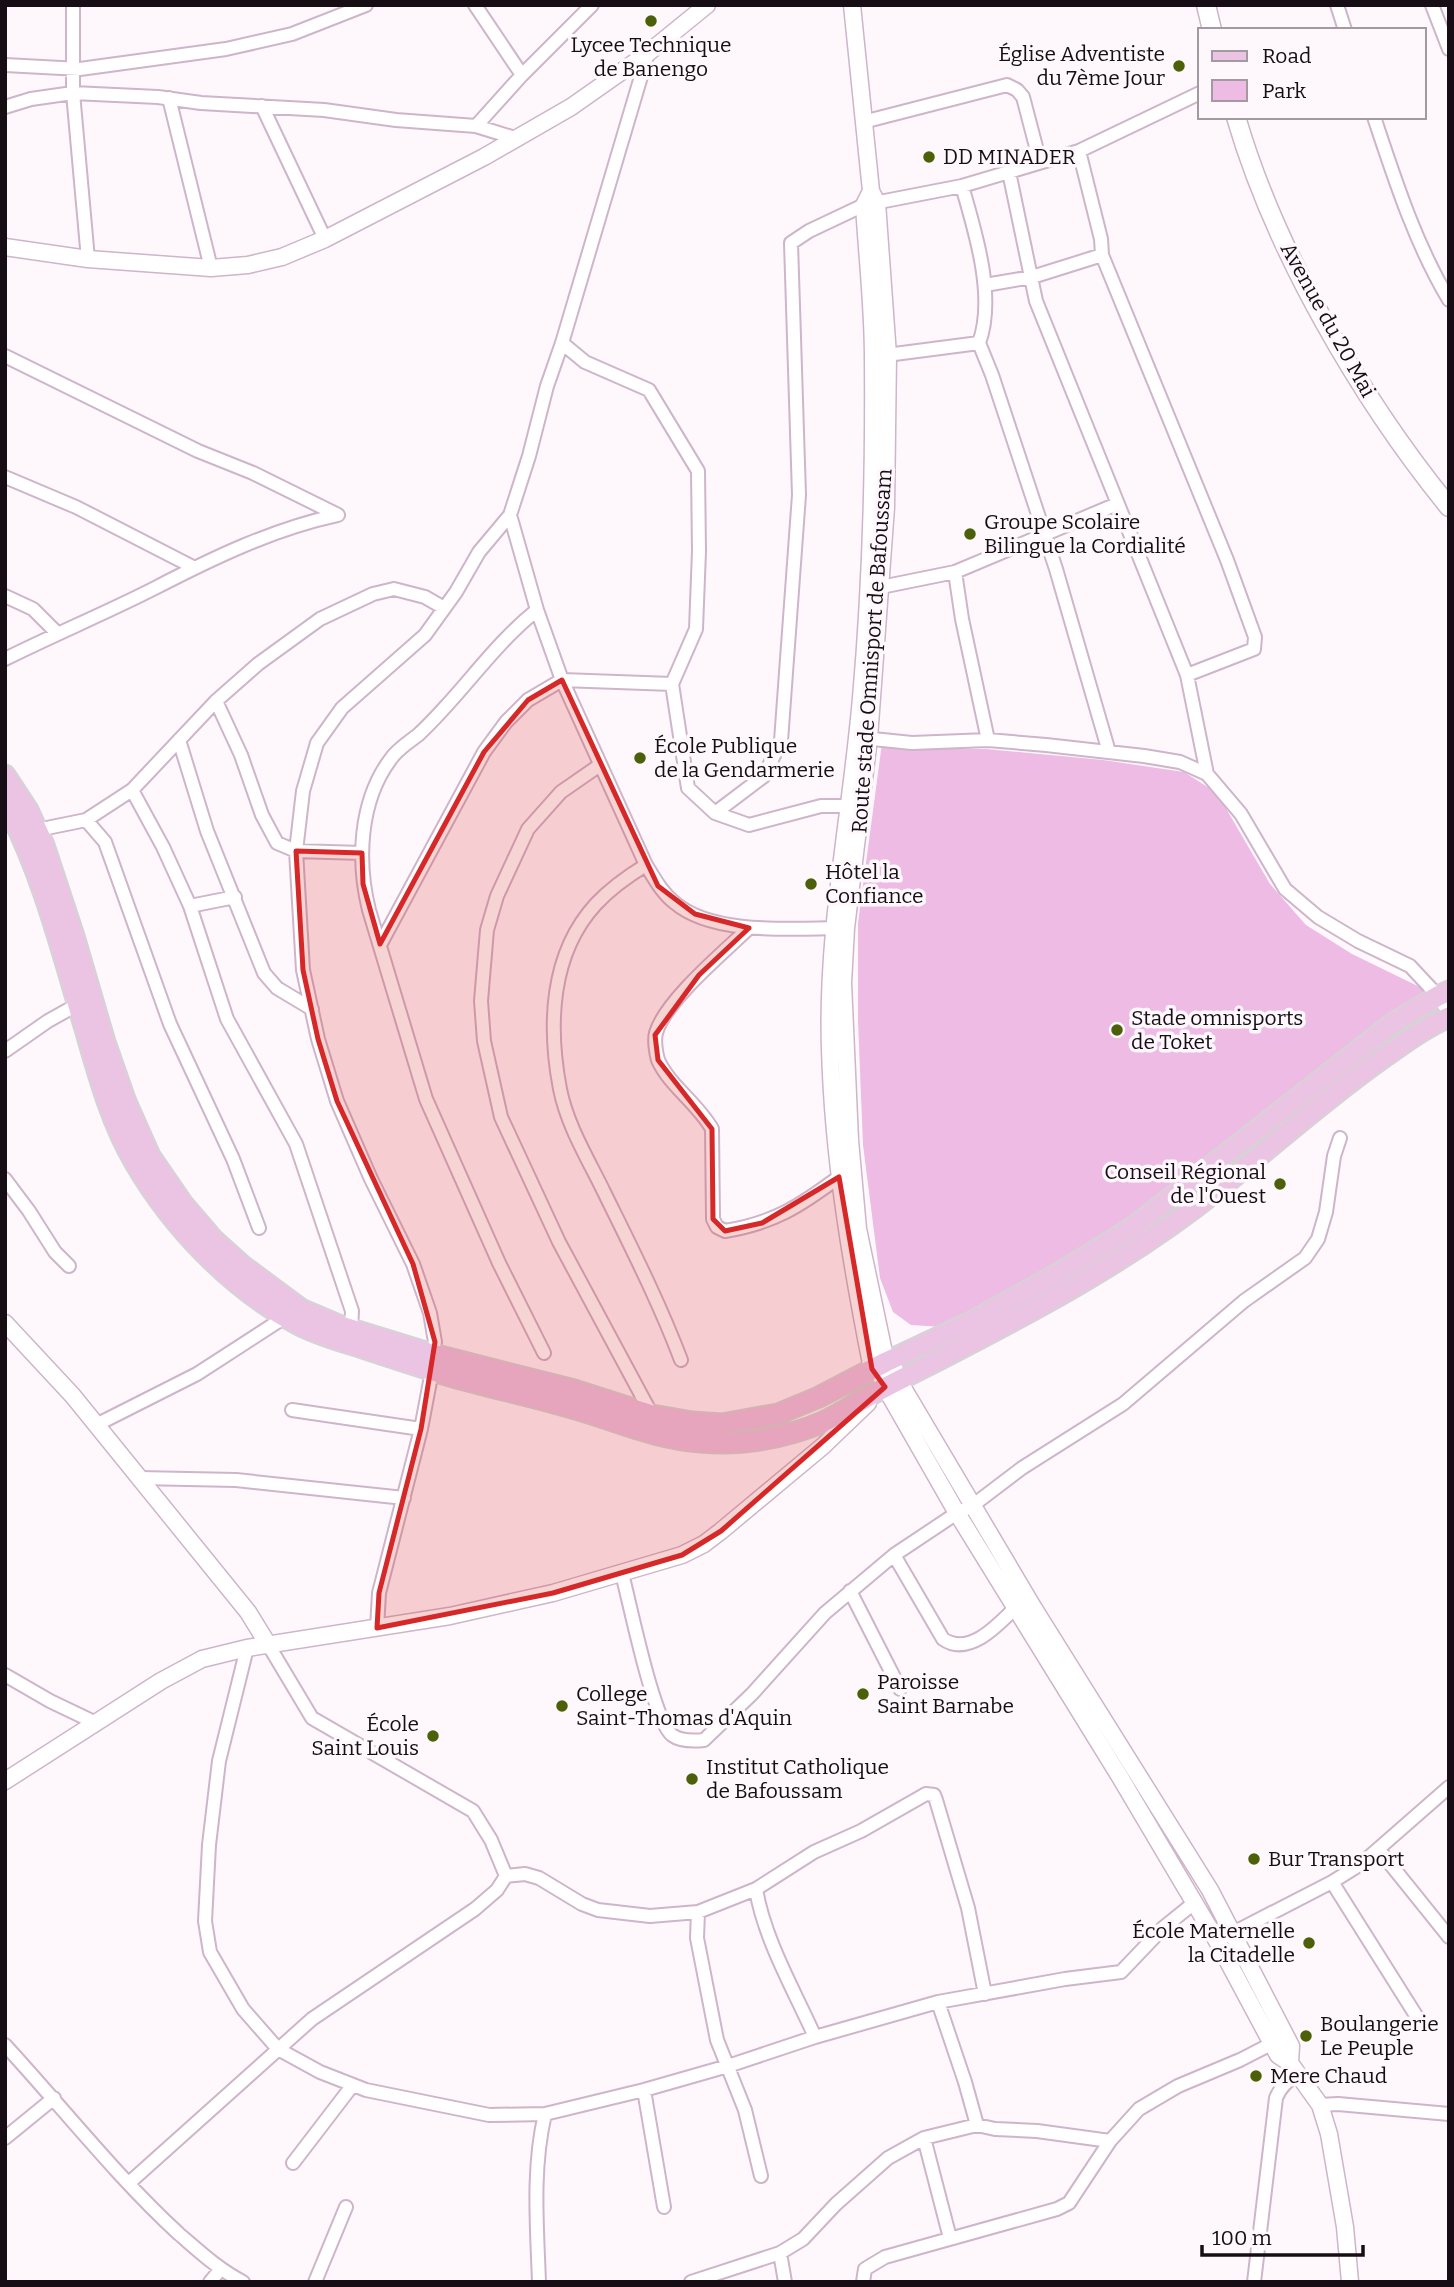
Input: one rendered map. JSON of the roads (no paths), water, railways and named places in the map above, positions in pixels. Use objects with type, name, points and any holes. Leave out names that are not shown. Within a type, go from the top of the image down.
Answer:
[{"type":"main road","points":[[1206,5],[1212,28]]},
{"type":"main road","name":"Avenue du 20 Mai","points":[[1237,119],[1279,231],[1330,330],[1394,435],[1449,507]]},
{"type":"main road","points":[[5,775],[30,832],[85,1001],[102,1089],[133,1161],[172,1217],[217,1265],[285,1317],[341,1341],[432,1363],[573,1390],[652,1415],[692,1422],[722,1423],[778,1414],[819,1397],[973,1321],[1058,1274],[1132,1228],[1361,1046],[1443,993]]},
{"type":"main road","points":[[5,803],[30,832]]},
{"type":"main road","points":[[85,1001],[105,1042],[126,1102],[150,1156],[183,1204],[213,1239],[301,1309],[432,1363],[528,1398],[573,1408],[667,1438],[703,1443],[742,1443],[822,1422],[1028,1314],[1124,1259],[1192,1211],[1351,1081],[1413,1036],[1449,1015]]},
{"type":"street","points":[[73,5],[73,93],[88,259]]},
{"type":"street","points":[[5,65],[72,68],[118,65],[226,49],[292,34],[366,5]]},
{"type":"street","points":[[475,5],[522,75]]},
{"type":"street","points":[[476,126],[592,5]]},
{"type":"street","points":[[5,247],[88,259],[211,268],[248,265],[282,257],[325,239],[518,138],[571,107],[648,53],[707,5]]},
{"type":"street","name":"Route stade Omnisport de Bafoussam","points":[[852,5],[881,356],[881,587],[840,928],[830,984],[830,1049],[839,1177],[846,1231],[879,1366]]},
{"type":"street","points":[[1337,5],[1344,28]]},
{"type":"street","points":[[1432,5],[1449,49]]},
{"type":"street","points":[[377,1628],[379,1593],[421,1429],[435,1342],[413,1264],[371,1179],[337,1101],[312,1009],[303,970],[296,851],[303,791],[317,743],[342,708],[425,635],[479,552],[510,515],[648,53]]},
{"type":"street","points":[[863,122],[1007,85],[1023,97],[1040,162]]},
{"type":"street","points":[[5,107],[30,99],[73,93],[169,98],[201,103],[324,110],[396,120],[476,126],[518,138]]},
{"type":"street","points":[[715,813],[764,776],[781,741],[799,495],[791,243],[870,200],[962,186],[1079,151],[1198,94]]},
{"type":"street","points":[[169,98],[211,268]]},
{"type":"street","points":[[262,106],[325,239]]},
{"type":"street","points":[[1375,119],[1402,202],[1427,260],[1449,300]]},
{"type":"street","points":[[1079,151],[1101,239],[1102,255],[1227,560],[1255,637],[1254,649],[1187,675]]},
{"type":"street","points":[[1009,172],[1036,301],[1187,675],[1207,774]]},
{"type":"street","points":[[962,186],[975,231],[985,285],[982,335],[979,343],[1056,569],[1109,752]]},
{"type":"street","points":[[985,285],[1032,277],[1102,255]]},
{"type":"street","points":[[562,343],[585,362],[649,390],[698,471],[696,629],[672,684],[688,789],[715,813],[749,825],[821,806],[850,806]]},
{"type":"street","points":[[881,356],[979,343]]},
{"type":"street","points":[[5,356],[198,451],[253,473],[338,515],[301,523],[193,567],[5,659]]},
{"type":"street","points":[[5,477],[75,507],[193,567]]},
{"type":"street","points":[[881,587],[955,572],[1117,504]]},
{"type":"street","name":"Route stade Omnisport de Bafoussam","points":[[879,506],[869,588],[863,738],[850,806],[840,928],[850,1140],[858,1229],[879,1366]]},
{"type":"street","points":[[510,515],[537,610],[562,680],[658,886],[676,904],[724,924],[749,928],[840,928]]},
{"type":"street","points":[[955,572],[962,619],[988,740]]},
{"type":"street","points":[[30,832],[86,820],[132,790],[216,701],[258,664],[320,619],[373,594],[394,589],[425,597],[444,608]]},
{"type":"street","points":[[5,596],[33,609],[57,633]]},
{"type":"street","points":[[537,610],[510,635],[426,727],[391,758],[380,776],[371,800],[362,853],[363,884],[426,1099],[499,1263],[544,1353]]},
{"type":"street","points":[[380,945],[484,752],[506,722],[528,700],[562,680],[672,684]]},
{"type":"street","points":[[216,701],[241,755],[269,831],[277,843],[296,851],[362,853]]},
{"type":"street","points":[[863,738],[912,743],[988,740],[1109,752],[1180,762],[1207,774],[1241,814],[1285,889],[1318,918],[1410,966],[1443,993],[1449,1015]]},
{"type":"street","points":[[179,740],[207,831],[269,981],[312,1009]]},
{"type":"street","points":[[600,765],[561,792],[527,829],[496,896],[487,930],[482,1014],[489,1068],[501,1116],[559,1242],[652,1415]]},
{"type":"street","points":[[132,790],[163,847],[190,906],[227,1019],[296,1144],[352,1311],[351,1329]]},
{"type":"street","points":[[86,820],[106,842],[170,1024],[233,1159],[259,1228]]},
{"type":"street","points":[[646,865],[625,878],[596,904],[576,930],[557,978],[552,1027],[561,1092],[578,1139],[663,1313],[681,1360]]},
{"type":"street","points":[[190,906],[235,897]]},
{"type":"street","points":[[749,928],[699,975],[664,1016],[655,1035],[658,1059],[712,1129],[713,1219],[717,1227],[725,1231],[762,1223],[785,1214],[839,1177]]},
{"type":"street","points":[[6,1047],[85,1001]]},
{"type":"street","points":[[622,1574],[648,1681],[664,1725],[673,1736],[691,1741],[704,1740],[752,1694],[825,1613],[894,1555],[1022,1468],[1123,1404],[1244,1301],[1305,1258],[1318,1239],[1326,1212],[1334,1156],[1340,1138]]},
{"type":"street","points":[[5,1179],[29,1210],[55,1252],[69,1266]]},
{"type":"street","points":[[96,1424],[197,1374],[285,1317]]},
{"type":"street","points":[[5,1323],[73,1396],[248,1612],[313,1718],[473,1811],[491,1840],[506,1877]]},
{"type":"street","name":"Route stade Omnisport de Bafoussam","points":[[879,1366],[894,1368],[892,1384],[964,1509]]},
{"type":"street","points":[[5,1781],[194,1663],[247,1648],[475,1611],[553,1593],[682,1555],[704,1544],[823,1446],[892,1384]]},
{"type":"street","points":[[292,1410],[421,1429]]},
{"type":"street","points":[[139,1478],[236,1480],[404,1498]]},
{"type":"street","points":[[964,1509],[1016,1607],[1194,1903],[1225,1937],[1291,2046],[1294,2069],[1279,2089],[1276,2098],[1254,2282]]},
{"type":"street","points":[[964,1509],[1177,1835],[1210,1890],[1225,1937],[1271,2044],[1278,2055],[1294,2069],[1320,2105],[1329,2134],[1345,2227],[1350,2282]]},
{"type":"street","points":[[894,1555],[943,1639],[952,1645],[962,1645],[982,1637],[1016,1607]]},
{"type":"street","points":[[850,1591],[900,1689]]},
{"type":"street","points":[[247,1648],[219,1762],[209,1845],[205,1921],[210,1952],[243,2009],[278,2049],[352,2086],[489,2115],[545,2114],[644,2090],[939,2002],[1121,1972],[1163,1928],[1194,1903]]},
{"type":"street","points":[[5,1675],[96,1723]]},
{"type":"street","points":[[1225,1937],[1332,1882],[1379,1850],[1449,1787]]},
{"type":"street","points":[[129,2183],[324,2009],[475,1909],[497,1890],[506,1877],[525,1874],[539,1878],[582,1904],[598,1910],[650,1916],[698,1912],[756,1889],[814,1852],[861,1831],[926,1794],[934,1795],[968,1908],[985,1994]]},
{"type":"street","points":[[1379,1850],[1447,1931]]},
{"type":"street","points":[[1332,1882],[1422,2025]]},
{"type":"street","points":[[756,1889],[771,1940],[815,2037]]},
{"type":"street","points":[[698,1912],[697,1938],[717,2040],[745,2110],[761,2176]]},
{"type":"street","points":[[939,2002],[977,2125]]},
{"type":"street","points":[[863,2282],[865,2269],[885,2257],[1069,2203],[1110,2141],[1139,2109],[1178,2086],[1271,2044]]},
{"type":"street","points":[[5,2045],[161,2217],[220,2270],[243,2282]]},
{"type":"street","points":[[293,2162],[352,2086]]},
{"type":"street","points":[[644,2090],[664,2207]]},
{"type":"street","points":[[5,2137],[54,2098]]},
{"type":"street","points":[[1320,2105],[1338,2104],[1449,2114]]},
{"type":"street","points":[[539,2282],[537,2205],[540,2135],[545,2114]]},
{"type":"street","points":[[691,2282],[780,2253],[803,2238],[836,2204],[888,2158],[924,2138],[977,2125],[1110,2141]]},
{"type":"street","points":[[924,2138],[950,2238]]},
{"type":"street","points":[[315,2282],[346,2207]]},
{"type":"street","points":[[780,2253],[785,2282]]},
{"type":"street","points":[[210,2282],[220,2270]]},
{"type":"place","name":"Lycee Technique de Banengo","points":[[651,21]]},
{"type":"place","name":"Église Adventiste du 7ème Jour","points":[[1179,66]]},
{"type":"place","name":"DD MINADER","points":[[929,157]]},
{"type":"place","name":"Groupe Scolaire Bilingue la Cordialité","points":[[970,534]]},
{"type":"place","name":"École Publique de la Gendarmerie","points":[[640,758]]},
{"type":"place","name":"Hôtel la Confiance","points":[[811,884]]},
{"type":"place","name":"Stade omnisports de Toket","points":[[1117,1030]]},
{"type":"place","name":"Conseil Régional de l'Ouest","points":[[1280,1184]]},
{"type":"place","name":"Paroisse Saint Barnabe","points":[[863,1694]]},
{"type":"place","name":"College Saint-Thomas d'Aquin","points":[[562,1706]]},
{"type":"place","name":"École Saint Louis","points":[[433,1736]]},
{"type":"place","name":"Institut Catholique de Bafoussam","points":[[692,1779]]},
{"type":"place","name":"Bur Transport","points":[[1254,1859]]},
{"type":"place","name":"École Maternelle la Citadelle","points":[[1309,1943]]},
{"type":"place","name":"Boulangerie Le Peuple","points":[[1306,2036]]},
{"type":"place","name":"Mere Chaud","points":[[1256,2076]]}]
